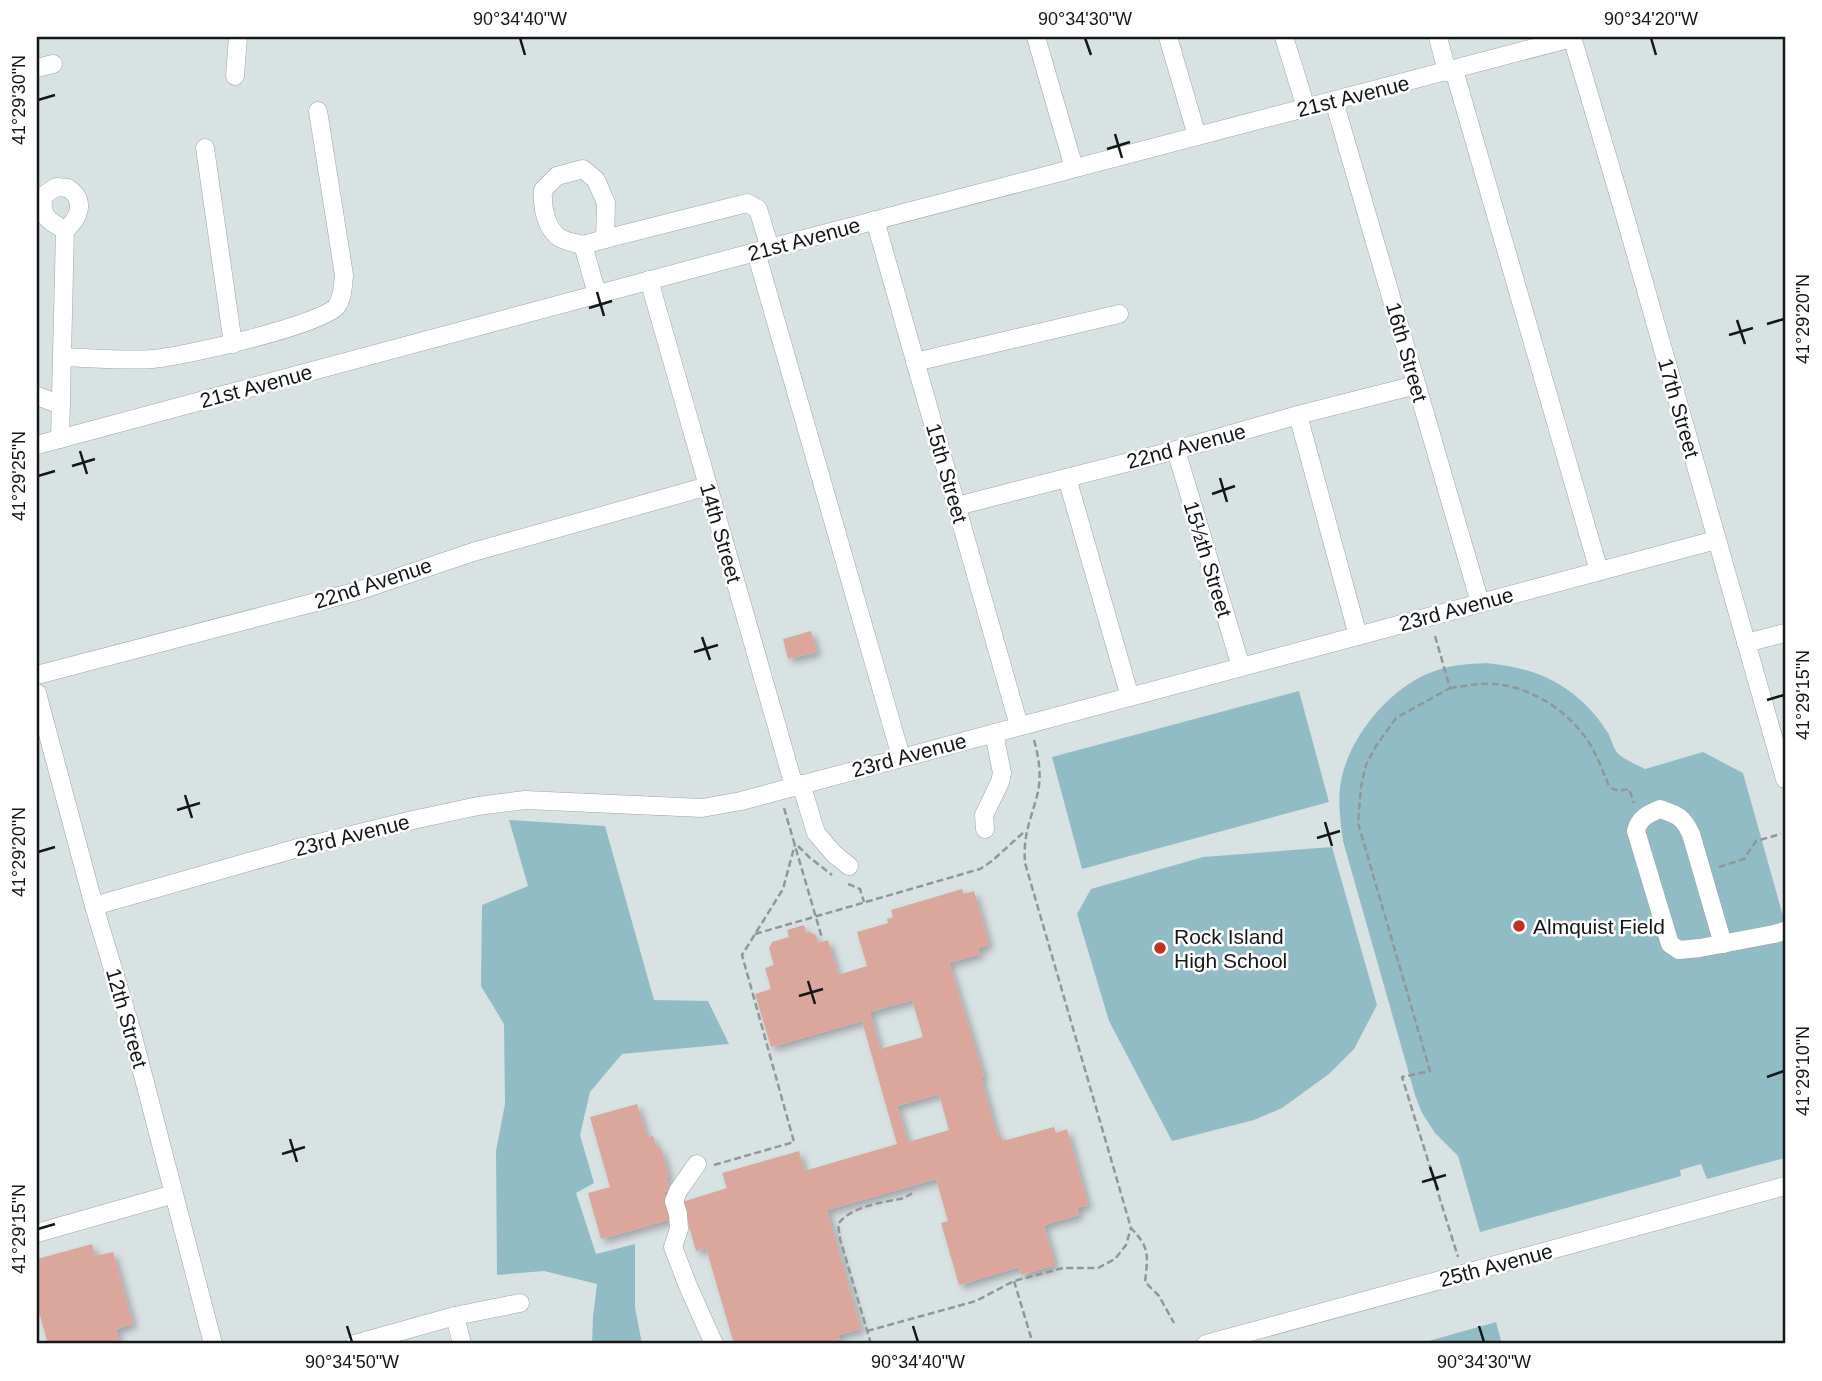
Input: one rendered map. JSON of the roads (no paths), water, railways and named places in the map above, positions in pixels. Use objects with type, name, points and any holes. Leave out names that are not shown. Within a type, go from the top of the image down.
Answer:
[{"type":"street","points":[[234,76],[239,37]]},
{"type":"street","points":[[1036,37],[1074,168]]},
{"type":"street","points":[[1168,37],[1197,136]]},
{"type":"street","points":[[1284,37],[1306,108]]},
{"type":"street","points":[[1438,37],[1451,71],[1599,571]]},
{"type":"street","name":"21st Avenue","points":[[37,445],[649,280],[1572,37]]},
{"type":"street","name":"17th Street","points":[[1572,37],[1785,779]]},
{"type":"street","name":"16th Street","points":[[1334,101],[1480,603]]},
{"type":"street","points":[[62,357],[154,359],[233,344],[323,316],[337,306],[342,294],[344,275],[318,111]]},
{"type":"street","points":[[205,148],[233,344]]},
{"type":"street","points":[[605,239],[606,203],[596,180],[583,169],[557,176],[543,190],[546,221],[559,237],[583,246],[747,203],[758,209],[763,250],[901,758]]},
{"type":"street","name":"15th Street","points":[[875,220],[1019,726]]},
{"type":"street","points":[[60,439],[65,230]]},
{"type":"street","points":[[583,246],[597,294]]},
{"type":"street","name":"14th Street","points":[[649,280],[797,785],[816,833],[834,854],[849,866]]},
{"type":"street","points":[[915,362],[1119,314]]},
{"type":"street","name":"22nd Avenue","points":[[957,506],[1416,385]]},
{"type":"street","points":[[37,396],[61,405]]},
{"type":"street","points":[[1298,415],[1358,636]]},
{"type":"street","name":"15½th Street","points":[[1176,450],[1241,667]]},
{"type":"street","points":[[1067,478],[1130,696]]},
{"type":"street","name":"22nd Avenue","points":[[37,675],[358,591],[473,552],[708,486]]},
{"type":"street","name":"23rd Avenue","points":[[94,906],[298,849],[478,806],[525,800],[702,808],[741,801],[1716,540]]},
{"type":"street","points":[[1746,643],[1785,633]]},
{"type":"street","name":"12th Street","points":[[37,693],[94,906],[131,1028],[213,1344]]},
{"type":"street","points":[[985,829],[984,815],[1002,772],[994,733]]},
{"type":"street","points":[[1723,944],[1686,822],[1676,814],[1660,809],[1647,814],[1638,824],[1636,831],[1670,944],[1679,950],[1700,948],[1723,944],[1785,930]]},
{"type":"street","points":[[697,1164],[674,1200],[679,1229],[673,1247],[714,1344]]},
{"type":"street","name":"25th Avenue","points":[[1206,1344],[1785,1186]]},
{"type":"street","points":[[37,1233],[174,1194]]},
{"type":"street","points":[[355,1344],[455,1316],[520,1303]]},
{"type":"street","points":[[455,1316],[462,1344]]},
{"type":"place","name":"Almquist Field","points":[[1519,926]]},
{"type":"place","name":"Rock Island High School","points":[[1160,948]]}]
